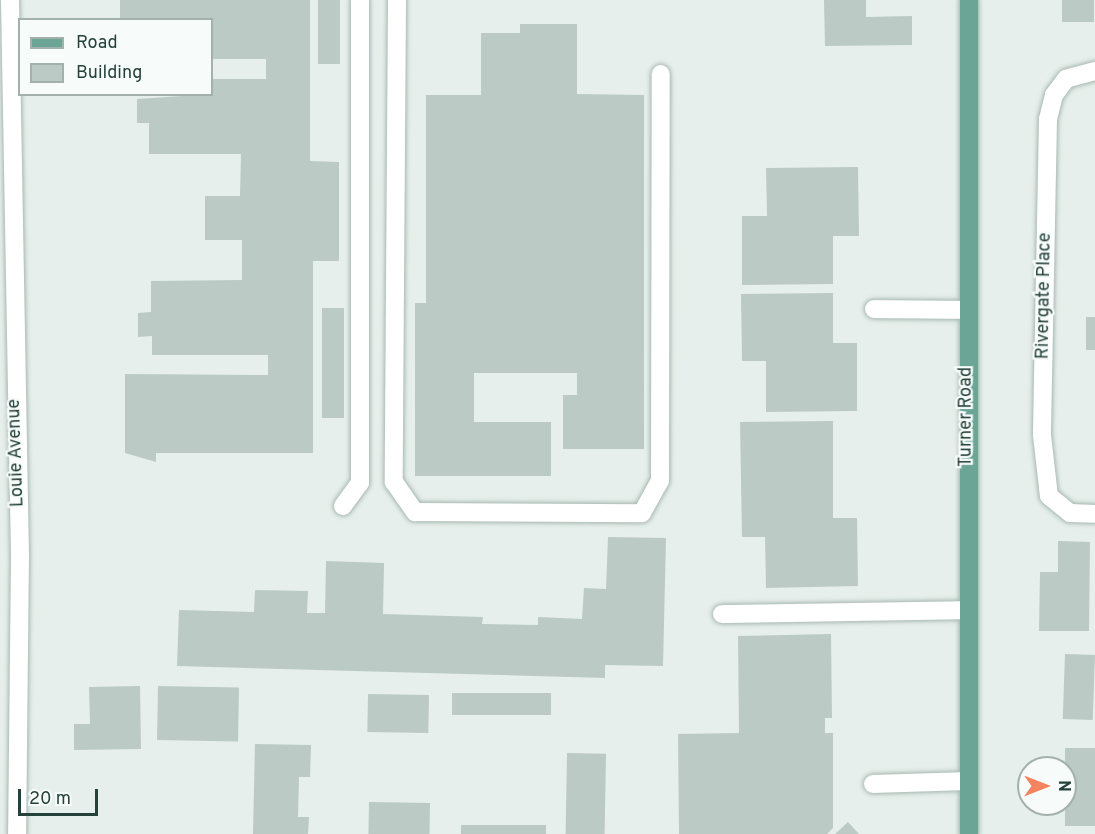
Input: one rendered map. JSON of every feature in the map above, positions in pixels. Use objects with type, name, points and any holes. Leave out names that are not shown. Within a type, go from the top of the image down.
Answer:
[{"type":"main road","name":"Turner Road","points":[[969,0],[967,310],[969,834]]},
{"type":"street","name":"Louie Avenue","points":[[10,0],[5,150],[8,434],[17,834]]},
{"type":"street","points":[[343,506],[360,483],[360,0]]},
{"type":"street","points":[[397,0],[394,482],[415,512],[642,513],[660,481],[661,74]]},
{"type":"street","name":"Rivergate Place","points":[[1095,71],[1066,79],[1054,95],[1048,119],[1042,435],[1049,496],[1070,513],[1095,514]]},
{"type":"street","points":[[874,309],[967,310]]},
{"type":"street","points":[[722,615],[968,610]]},
{"type":"street","points":[[873,784],[968,781]]},
{"type":"building","points":[[120,0],[310,0],[310,161],[339,162],[339,261],[313,261],[313,453],[156,453],[156,462],[125,453],[125,374],[268,375],[268,355],[152,355],[152,336],[138,337],[138,313],[151,312],[151,281],[242,280],[242,240],[205,240],[205,196],[240,196],[241,154],[149,154],[149,123],[137,123],[137,99],[213,96],[213,79],[266,79],[266,59],[213,59],[213,18],[120,18]]},
{"type":"building","points":[[318,0],[340,0],[340,64],[318,64]]},
{"type":"building","points":[[824,0],[866,0],[866,17],[912,16],[912,45],[825,46]]},
{"type":"building","points":[[1062,0],[1094,0],[1094,22],[1062,22]]},
{"type":"building","points":[[520,24],[577,24],[577,94],[644,95],[644,449],[563,449],[563,395],[577,395],[577,373],[474,373],[474,422],[551,422],[551,476],[415,476],[415,303],[426,303],[426,95],[481,95],[481,33],[520,33]]},
{"type":"building","points":[[858,167],[859,236],[833,236],[833,284],[742,285],[742,216],[767,216],[766,168]]},
{"type":"building","points":[[833,293],[833,343],[857,343],[857,411],[766,412],[766,361],[742,361],[741,294]]},
{"type":"building","points":[[322,308],[344,308],[344,418],[322,418]]},
{"type":"building","points":[[1086,317],[1095,317],[1095,350],[1086,350]]},
{"type":"building","points":[[833,421],[833,518],[857,518],[858,586],[766,588],[765,537],[742,537],[740,422]]},
{"type":"building","points":[[608,537],[666,538],[663,666],[605,665],[605,678],[177,666],[179,610],[254,612],[255,590],[308,591],[307,613],[325,613],[326,561],[384,563],[383,614],[483,617],[482,624],[538,625],[538,617],[582,619],[584,588],[606,589]]},
{"type":"building","points":[[1058,541],[1090,542],[1089,631],[1039,631],[1040,572],[1058,572]]},
{"type":"building","points":[[831,634],[832,718],[825,718],[825,733],[833,733],[833,828],[827,834],[679,834],[678,734],[739,733],[738,636]]},
{"type":"building","points":[[1065,654],[1095,655],[1093,720],[1063,719]]},
{"type":"building","points":[[140,686],[141,749],[74,750],[74,724],[90,724],[89,687]]},
{"type":"building","points":[[158,686],[239,687],[238,741],[157,740]]},
{"type":"building","points":[[452,693],[551,693],[551,715],[452,715]]},
{"type":"building","points":[[368,694],[429,695],[428,733],[367,732]]},
{"type":"building","points":[[255,744],[311,745],[310,777],[299,777],[298,817],[309,817],[308,834],[253,834]]},
{"type":"building","points":[[1065,748],[1095,748],[1095,826],[1065,826],[1065,816],[1077,816],[1077,756],[1065,756]]},
{"type":"building","points":[[567,753],[606,754],[605,834],[566,834]]},
{"type":"building","points":[[369,802],[430,803],[429,834],[368,834]]},
{"type":"building","points":[[848,822],[859,834],[835,834]]},
{"type":"building","points":[[461,825],[546,825],[546,834],[461,834]]}]
